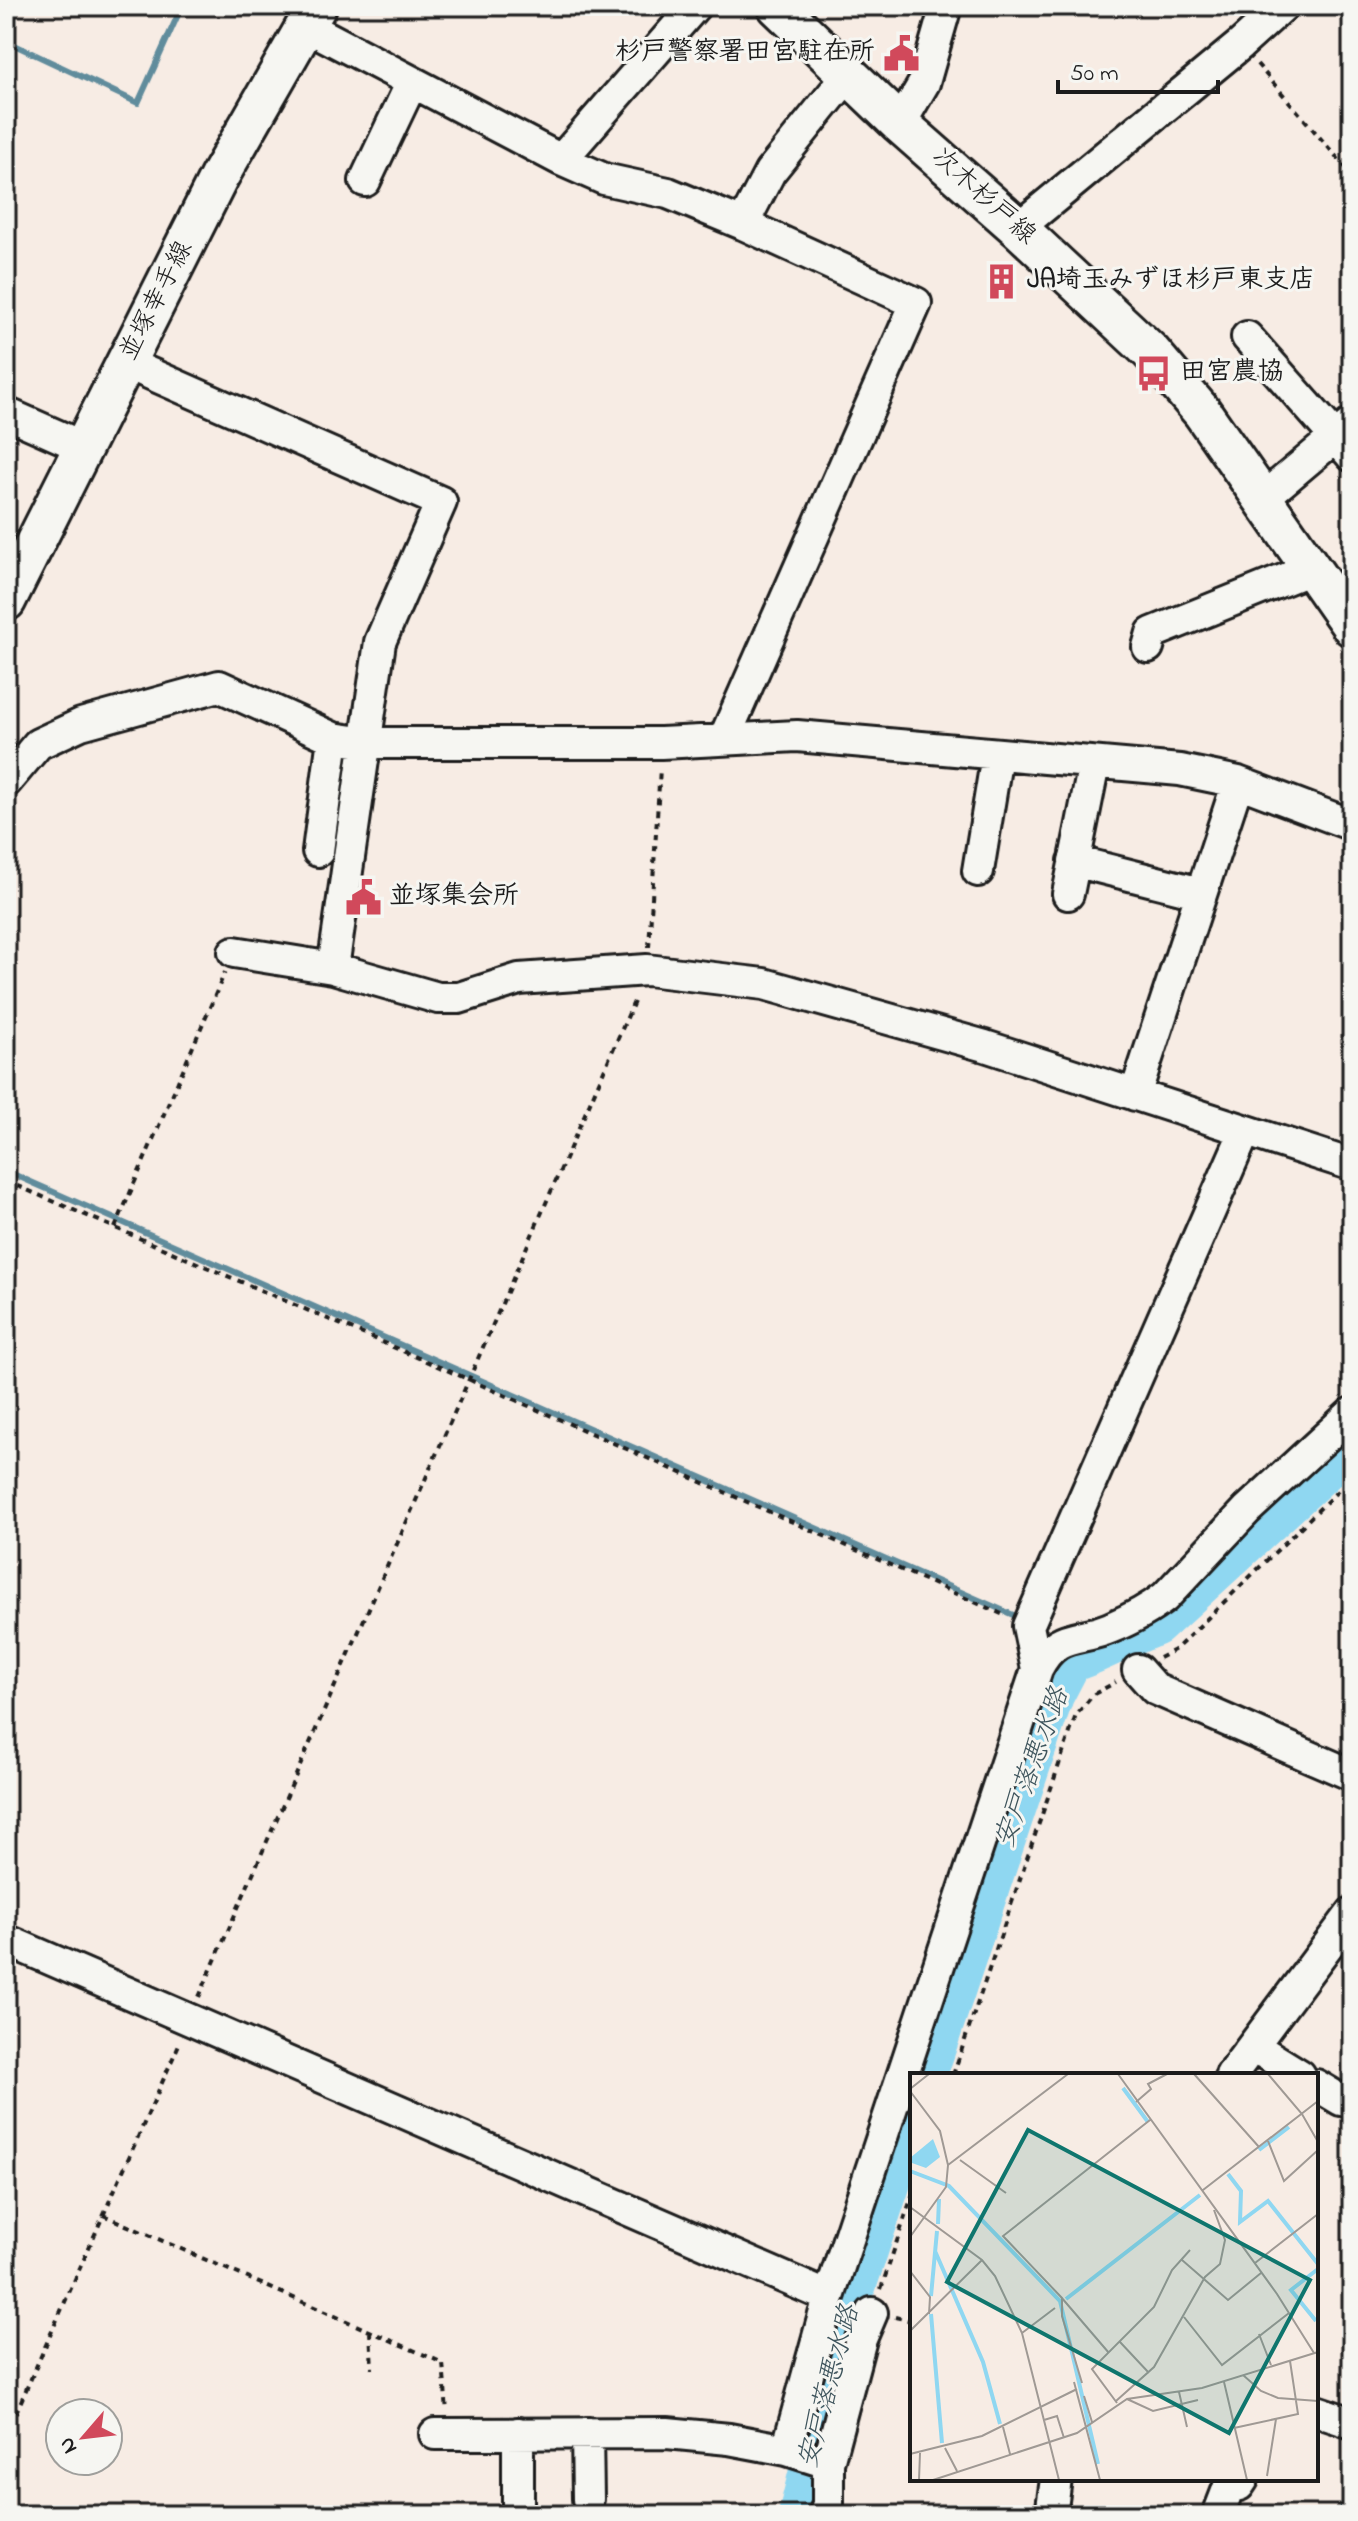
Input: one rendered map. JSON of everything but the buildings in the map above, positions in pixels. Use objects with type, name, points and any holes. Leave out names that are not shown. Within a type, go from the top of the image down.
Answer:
[{"type":"main road","name":"次木杉戸線","points":[[777,6],[900,124],[1151,352],[1202,412],[1352,627]]},
{"type":"main road","name":"並塚幸手線","points":[[6,601],[219,177],[312,16]]},
{"type":"street","points":[[561,160],[695,6]]},
{"type":"street","points":[[900,124],[924,83],[946,6]]},
{"type":"street","points":[[1018,228],[1283,6]]},
{"type":"street","points":[[312,16],[412,82],[561,160],[604,179],[668,193],[916,303],[724,739]]},
{"type":"street","points":[[743,224],[770,172],[848,75]]},
{"type":"street","points":[[365,181],[412,82]]},
{"type":"street","points":[[1247,337],[1346,439],[1263,498]]},
{"type":"street","points":[[126,363],[441,502],[380,642],[333,968]]},
{"type":"street","points":[[6,413],[83,447]]},
{"type":"street","points":[[1148,647],[1152,633],[1313,568]]},
{"type":"street","points":[[6,782],[38,744],[81,724],[219,686],[333,738],[367,743],[661,743],[797,736],[1180,770],[1238,782],[1352,825]]},
{"type":"street","points":[[318,851],[333,738]]},
{"type":"street","points":[[978,871],[997,755]]},
{"type":"street","points":[[1068,894],[1094,764]]},
{"type":"street","points":[[1135,1095],[1238,782]]},
{"type":"street","points":[[1074,861],[1201,893]]},
{"type":"street","points":[[234,952],[333,968],[438,998],[459,998],[519,979],[647,970],[764,984],[985,1046],[1352,1165]]},
{"type":"street","points":[[1037,1669],[1028,1626],[1245,1131]]},
{"type":"street","points":[[824,2515],[828,2504],[809,2457],[829,2297],[1037,1669],[1050,1649],[1061,1642],[1080,1634],[1110,1628],[1153,1607],[1247,1510],[1352,1413]]},
{"type":"street","points":[[1138,1670],[1155,1689],[1352,1775]]},
{"type":"street","points":[[1233,2073],[1352,1913]]},
{"type":"street","points":[[6,1940],[829,2297]]},
{"type":"street","points":[[1253,2046],[1297,2073]]},
{"type":"street","points":[[809,2457],[872,2313]]},
{"type":"street","points":[[1318,2412],[1352,2423]]},
{"type":"street","points":[[518,2433],[518,2515]]},
{"type":"street","points":[[587,2433],[588,2499]]},
{"type":"street","points":[[442,2434],[667,2433],[729,2439],[809,2457]]},
{"type":"street","points":[[1051,2515],[1056,2481]]},
{"type":"street","points":[[1218,2515],[1231,2481]]},
{"type":"path","points":[[1240,45],[1352,175]]},
{"type":"path","points":[[6,2435],[478,1363],[647,970],[661,743]]},
{"type":"path","points":[[115,1228],[234,952]]},
{"type":"path","points":[[6,1181],[470,1380],[1028,1626]]},
{"type":"path","points":[[954,2073],[1076,1715],[1094,1694],[1176,1649],[1352,1477]]},
{"type":"path","points":[[910,2202],[872,2313],[910,2321]]},
{"type":"path","points":[[103,2215],[443,2363],[442,2434]]},
{"type":"path","points":[[370,2330],[372,2369]]},
{"type":"waterway","points":[[6,41],[138,103],[182,6]]},
{"type":"waterway","points":[[6,1171],[1020,1618]]},
{"type":"waterway","name":"安戸落悪水路","points":[[929,2073],[1055,1696],[1072,1663],[1157,1627],[1352,1448]]},
{"type":"waterway","points":[[1085,1647],[1101,1654]]},
{"type":"waterway","name":"安戸落悪水路","points":[[797,2515],[846,2320],[910,2129]]},
{"type":"waterway","points":[[1336,2515],[1352,2494]]},
{"type":"place","name":"杉戸警察署田宮駐在所","points":[[901,53]]},
{"type":"place","name":"JA埼玉みずほ杉戸東支店","points":[[1001,281]]},
{"type":"place","name":"田宮農協","points":[[1154,373]]},
{"type":"place","name":"並塚集会所","points":[[363,897]]}]
